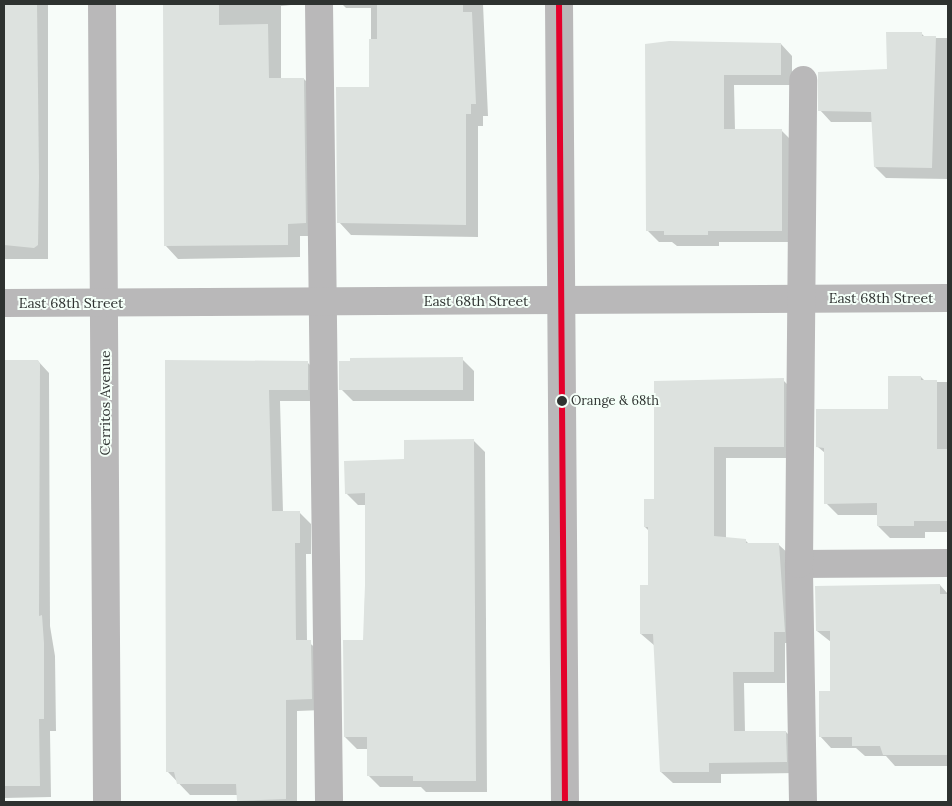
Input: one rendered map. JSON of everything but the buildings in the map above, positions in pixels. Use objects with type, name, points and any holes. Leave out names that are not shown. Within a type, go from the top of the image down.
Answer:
[{"type":"street","name":"Cerritos Avenue","points":[[102,4],[105,303],[106,802]]},
{"type":"street","points":[[320,4],[329,802]]},
{"type":"street","points":[[559,4],[565,802]]},
{"type":"street","points":[[803,80],[800,564],[803,802]]},
{"type":"street","name":"East 68th Street","points":[[4,303],[948,298]]},
{"type":"street","points":[[800,564],[948,563]]},
{"type":"transit line","points":[[559,4],[565,802]]},
{"type":"place","name":"Orange & 68th","points":[[562,401]]}]
